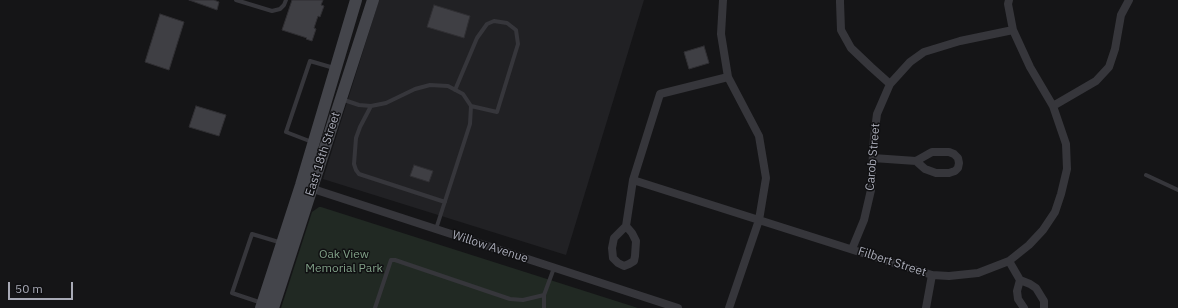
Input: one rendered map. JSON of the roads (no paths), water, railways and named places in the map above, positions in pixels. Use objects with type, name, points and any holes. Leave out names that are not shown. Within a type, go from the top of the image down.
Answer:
[{"type":"main road","name":"East 18th Street","points":[[265,307],[306,187],[313,143],[356,0]]},
{"type":"main road","name":"East 18th Street","points":[[265,307],[282,243],[341,99],[373,0]]},
{"type":"street","points":[[723,0],[721,34],[728,77],[759,136],[766,178],[759,220],[729,308]]},
{"type":"street","points":[[840,0],[841,30],[851,48],[890,84]]},
{"type":"street","name":"Filbert Street","points":[[633,180],[932,275],[949,276],[978,273],[1009,261],[1030,245],[1043,230],[1055,212],[1062,194],[1067,170],[1066,144],[1053,106],[1030,67],[1013,30],[1008,4],[1009,0]]},
{"type":"street","points":[[1053,106],[1096,81],[1109,67],[1115,48],[1121,15],[1129,0]]},
{"type":"street","name":"Carob Street","points":[[852,249],[864,220],[871,190],[877,114],[890,84],[910,62],[924,52],[960,41],[1013,30]]},
{"type":"street","points":[[626,226],[633,180],[660,94],[728,77]]},
{"type":"street","points":[[873,158],[916,161],[932,152],[949,152],[958,158],[959,163],[958,168],[955,171],[949,173],[936,173],[925,169],[916,161]]},
{"type":"street","name":"Willow Avenue","points":[[306,187],[678,308]]},
{"type":"street","points":[[1009,261],[1020,280],[1036,288],[1044,301],[1044,308]]},
{"type":"street","points":[[926,308],[932,275]]},
{"type":"street","points":[[1020,280],[1017,291],[1018,299],[1024,308]]},
{"type":"lane","points":[[236,0],[272,11],[280,9],[286,0]]},
{"type":"lane","points":[[455,90],[477,38],[487,24],[494,21],[507,23],[516,30],[518,44],[497,112],[471,106]]},
{"type":"lane","points":[[313,143],[286,132],[310,61],[335,68]]},
{"type":"lane","points":[[341,99],[359,105],[371,106],[386,103],[415,89],[430,85],[448,86],[463,94],[471,106],[470,124],[436,229]]},
{"type":"lane","points":[[371,106],[356,138],[354,164],[359,174],[445,202]]},
{"type":"lane","points":[[1146,175],[1178,190]]},
{"type":"lane","points":[[265,307],[232,293],[252,234],[282,243]]},
{"type":"lane","points":[[375,308],[391,260],[395,260],[510,299],[523,300],[544,295]]},
{"type":"lane","points":[[544,308],[544,295],[554,267]]},
{"type":"park label","name":"Oak View Memorial Park","points":[[344,262]]}]
